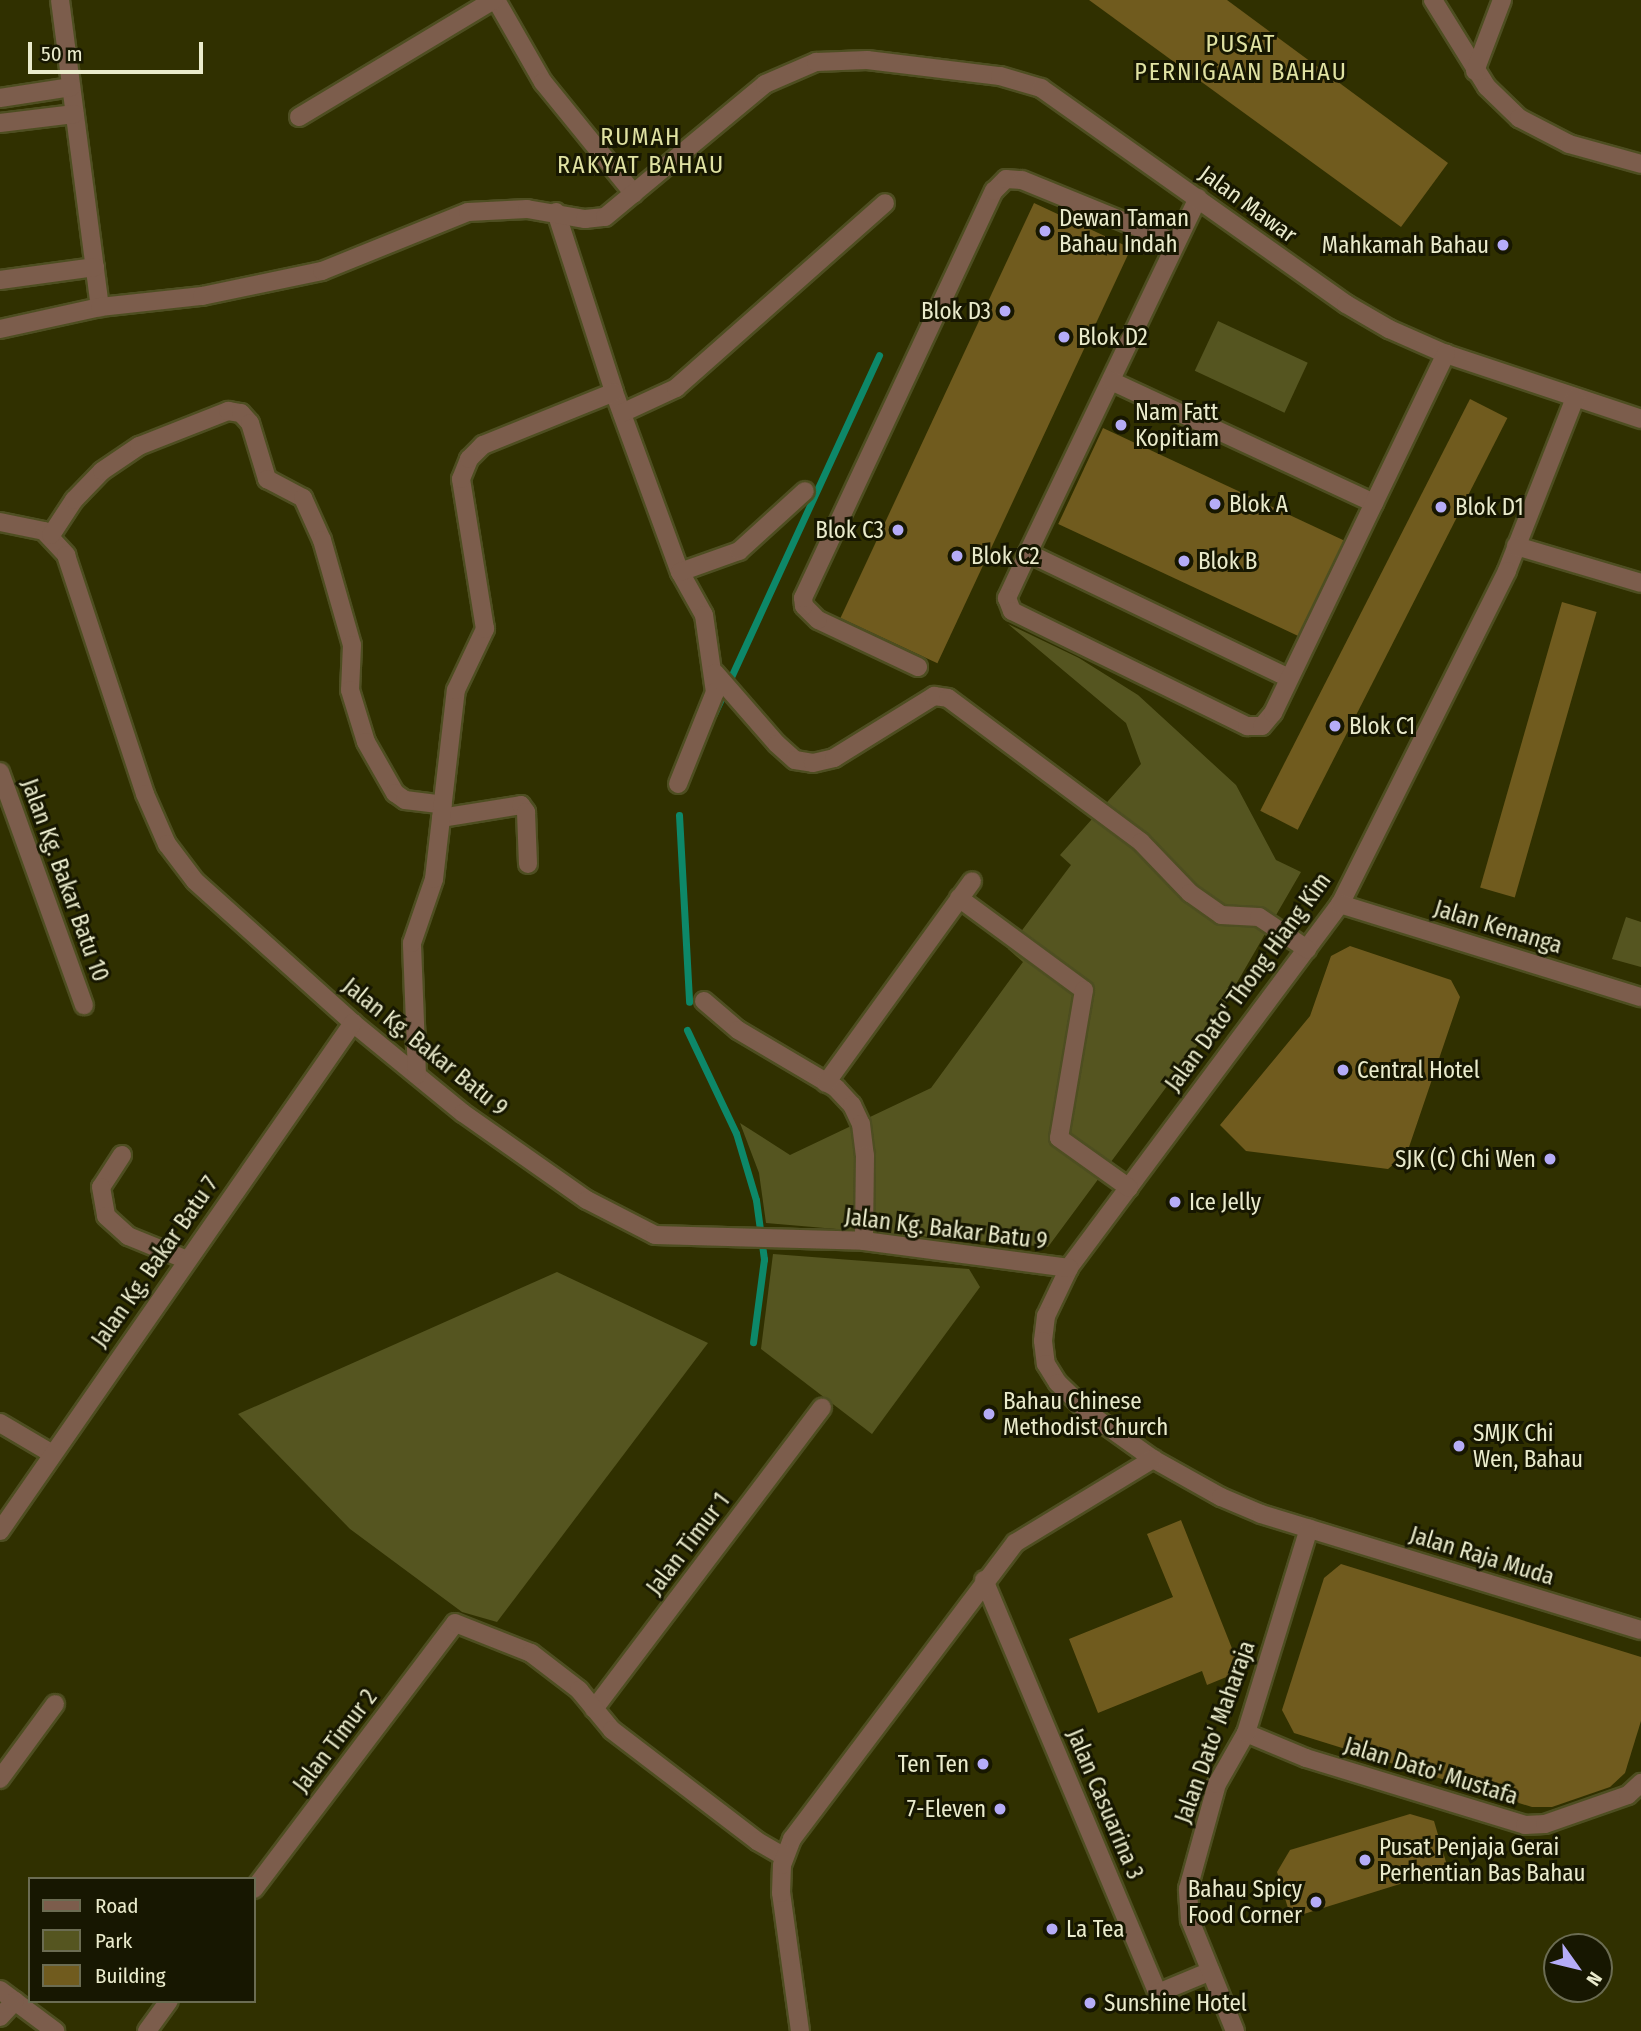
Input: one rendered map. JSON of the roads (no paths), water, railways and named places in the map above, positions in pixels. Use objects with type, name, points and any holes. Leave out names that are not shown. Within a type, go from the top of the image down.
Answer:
[{"type":"street","points":[[60,0],[100,307]]},
{"type":"street","points":[[299,117],[495,0],[543,82],[634,194]]},
{"type":"street","points":[[1433,0],[1475,71],[1501,103],[1546,134],[1641,164]]},
{"type":"street","points":[[1475,71],[1502,0]]},
{"type":"street","name":"Jalan Mawar","points":[[0,329],[100,307],[202,296],[322,271],[468,212],[556,212],[595,220],[614,212],[720,117],[765,84],[816,62],[867,60],[1020,79],[1058,98],[1346,304],[1389,330],[1446,354],[1641,419]]},
{"type":"street","points":[[0,98],[71,88]]},
{"type":"street","points":[[0,123],[74,114]]},
{"type":"street","points":[[918,667],[818,620],[804,606],[803,598],[994,191],[1006,179],[1022,180],[1176,243]]},
{"type":"street","points":[[1198,198],[1007,597],[1012,611],[1247,726],[1262,726],[1289,678],[1446,354]]},
{"type":"street","points":[[622,413],[676,388],[885,204]]},
{"type":"street","points":[[556,212],[614,392],[680,572],[705,615],[718,676],[715,692],[678,784]]},
{"type":"street","points":[[0,280],[95,267]]},
{"type":"street","points":[[1111,381],[1374,503]]},
{"type":"street","points":[[417,1075],[412,943],[434,879],[456,690],[485,629],[475,582],[474,541],[460,489],[468,459],[483,445],[614,392]]},
{"type":"street","name":"Jalan Dato' Thong Hiang Kim","points":[[1046,1316],[1069,1268],[1340,904],[1516,546],[1574,398]]},
{"type":"street","points":[[0,522],[34,526],[51,535],[74,500],[102,471],[139,446],[228,411],[241,413],[250,423],[267,479],[303,498],[322,540],[352,645],[350,690],[366,742],[395,793],[405,800],[442,811],[521,805],[526,812],[528,864]]},
{"type":"street","points":[[680,572],[739,551],[805,492]]},
{"type":"street","name":"Jalan Kg. Bakar Batu 9","points":[[51,535],[72,570],[145,794],[167,844],[204,890],[353,1023],[417,1075],[587,1200],[640,1230],[751,1238],[864,1241],[1069,1268]]},
{"type":"street","points":[[1516,546],[1641,583]]},
{"type":"street","points":[[1028,553],[1289,678]]},
{"type":"street","points":[[718,676],[795,760],[813,763],[834,758],[934,696],[948,698],[1142,842],[1190,893],[1221,915],[1259,917],[1307,949]]},
{"type":"street","name":"Jalan Kg. Bakar Batu 10","points":[[0,772],[84,1005]]},
{"type":"street","points":[[826,1083],[972,881]]},
{"type":"street","points":[[959,898],[1084,990],[1059,1138],[1129,1188]]},
{"type":"street","name":"Jalan Kenanga","points":[[1340,904],[1641,997]]},
{"type":"street","points":[[704,1001],[738,1030],[826,1083],[852,1105],[861,1124],[866,1155],[864,1241]]},
{"type":"street","name":"Jalan Kg. Bakar Batu 7","points":[[0,1531],[51,1453],[353,1023]]},
{"type":"street","points":[[122,1155],[102,1187],[106,1216],[128,1236],[187,1260]]},
{"type":"street","name":"Jalan Raja Muda","points":[[1046,1316],[1046,1364],[1058,1383],[1090,1414],[1153,1459],[1221,1497],[1309,1528],[1641,1630]]},
{"type":"street","name":"Jalan Timur 1","points":[[594,1709],[822,1407]]},
{"type":"street","points":[[0,1423],[51,1453]]},
{"type":"street","points":[[800,2031],[781,1893],[785,1857],[807,1816],[984,1580],[1020,1538],[1153,1459]]},
{"type":"street","name":"Jalan Dato' Maharaja","points":[[1233,2027],[1190,1920],[1188,1889],[1217,1784],[1246,1733],[1309,1528]]},
{"type":"street","name":"Jalan Casuarina 3","points":[[984,1580],[1158,1993],[1211,1971]]},
{"type":"street","name":"Jalan Timur 2","points":[[256,1886],[455,1623],[531,1653],[566,1678],[594,1709]]},
{"type":"street","points":[[0,1779],[55,1704]]},
{"type":"street","points":[[594,1709],[622,1737],[757,1841],[785,1857]]},
{"type":"street","name":"Jalan Dato' Mustafa","points":[[1246,1733],[1306,1759],[1525,1825],[1545,1824],[1628,1795],[1641,1783]]},
{"type":"street","points":[[0,1990],[55,2031]]},
{"type":"street","points":[[0,2017],[15,2001]]},
{"type":"street","points":[[147,2031],[168,2003]]},
{"type":"waterway","points":[[714,714],[879,355]]},
{"type":"waterway","points":[[679,815],[689,1002]]},
{"type":"waterway","points":[[687,1030],[736,1133],[756,1200],[764,1259],[753,1342]]},
{"type":"place","name":"Dewan Taman Bahau Indah","points":[[1045,231]]},
{"type":"place","name":"Mahkamah Bahau","points":[[1503,245]]},
{"type":"place","name":"Blok D3","points":[[1005,311]]},
{"type":"place","name":"Blok D2","points":[[1064,337]]},
{"type":"place","name":"Nam Fatt Kopitiam","points":[[1121,425]]},
{"type":"place","name":"Blok A","points":[[1215,504]]},
{"type":"place","name":"Blok D1","points":[[1441,507]]},
{"type":"place","name":"Blok C3","points":[[898,530]]},
{"type":"place","name":"Blok C2","points":[[957,556]]},
{"type":"place","name":"Blok B","points":[[1184,561]]},
{"type":"place","name":"Blok C1","points":[[1335,726]]},
{"type":"place","name":"Central Hotel","points":[[1343,1070]]},
{"type":"place","name":"SJK (C) Chi Wen","points":[[1550,1159]]},
{"type":"place","name":"Ice Jelly","points":[[1175,1202]]},
{"type":"place","name":"Bahau Chinese Methodist Church","points":[[989,1414]]},
{"type":"place","name":"SMJK Chi Wen, Bahau","points":[[1459,1446]]},
{"type":"place","name":"Ten Ten","points":[[983,1764]]},
{"type":"place","name":"7-Eleven","points":[[1000,1809]]},
{"type":"place","name":"Pusat Penjaja Gerai Perhentian Bas Bahau","points":[[1365,1860]]},
{"type":"place","name":"Bahau Spicy Food Corner","points":[[1316,1902]]},
{"type":"place","name":"La Tea","points":[[1052,1929]]},
{"type":"place","name":"Sunshine Hotel","points":[[1090,2003]]},
{"type":"district","name":"PUSAT PERNIGAAN BAHAU","points":[[1241,59]]},
{"type":"district","name":"RUMAH RAKYAT BAHAU","points":[[641,152]]}]
